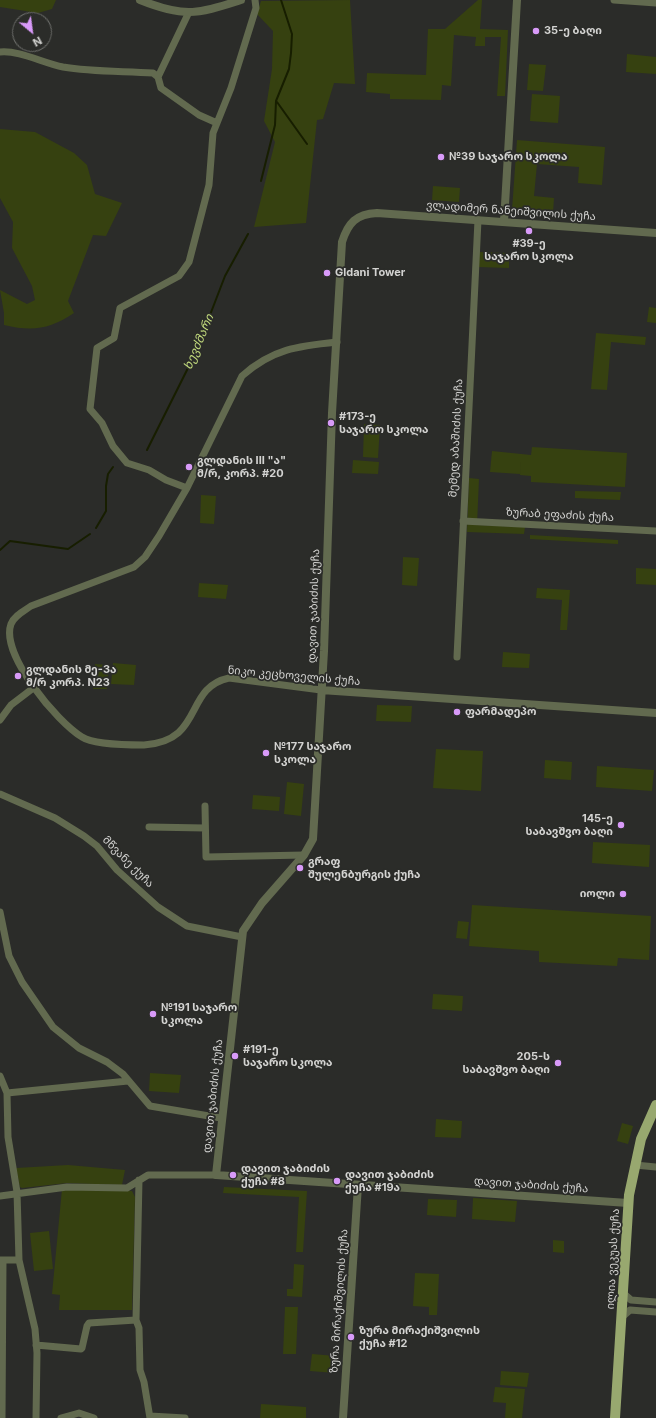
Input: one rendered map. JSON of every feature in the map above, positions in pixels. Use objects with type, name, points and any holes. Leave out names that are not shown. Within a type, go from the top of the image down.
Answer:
[{"type":"main road","name":"ილია ვეკუას ქუჩა","points":[[615,1418],[628,1204],[641,1139],[655,1108]]},
{"type":"street","points":[[140,0],[161,8],[189,12],[211,9],[241,0]]},
{"type":"street","points":[[186,488],[166,480],[149,470],[127,463],[113,446],[102,423],[90,409],[97,348],[114,338],[120,308],[126,303],[179,276],[189,262],[209,185],[213,133],[231,88],[254,15],[255,0]]},
{"type":"street","points":[[504,222],[517,0]]},
{"type":"street","points":[[614,0],[656,3]]},
{"type":"street","points":[[158,77],[189,12]]},
{"type":"street","points":[[0,52],[10,51],[28,58],[64,67],[153,73],[158,77],[161,88],[199,115],[218,123]]},
{"type":"street","name":"ვლადიმერ ნანეიშვილის ქუჩა","points":[[364,214],[377,212],[656,233]]},
{"type":"street","name":"დავით ჯაბიძის ქუჩა","points":[[216,1176],[221,1118],[243,931],[262,903],[304,856],[313,840],[324,651],[342,242],[348,227],[354,220],[364,214]]},
{"type":"street","name":"მემედ აბაშიძის ქუჩა","points":[[457,657],[478,220]]},
{"type":"street","name":"ნიკო კეცხოველის ქუჩა","points":[[337,342],[308,345],[275,354],[257,362],[242,376],[186,488],[145,557],[134,567],[31,606],[18,614],[11,624],[8,638],[11,648],[32,689],[64,724],[82,737],[91,741],[144,745],[162,742],[182,731],[189,722],[202,695],[209,687],[218,681],[229,678],[321,690],[656,713]]},
{"type":"street","name":"ზურაბ ეფაძის ქუჩა","points":[[463,521],[656,531]]},
{"type":"street","points":[[0,720],[11,705],[32,689]]},
{"type":"street","name":"მწვანე ქუჩა","points":[[0,794],[55,818],[84,836],[97,846],[117,870],[158,907],[187,926],[242,937]]},
{"type":"street","points":[[205,806],[206,857],[304,856]]},
{"type":"street","points":[[149,827],[205,828]]},
{"type":"street","points":[[0,912],[9,956],[22,982],[53,1027],[79,1048],[107,1062],[123,1074],[150,1106],[221,1118]]},
{"type":"street","points":[[0,1076],[6,1093],[8,1137],[17,1192],[19,1260],[35,1329],[36,1418]]},
{"type":"street","points":[[6,1093],[128,1081]]},
{"type":"street","points":[[635,1165],[656,1167]]},
{"type":"street","name":"დავით ჯაბიძის ქუჩა","points":[[0,1196],[17,1192],[67,1188],[127,1188],[148,1175],[216,1176],[628,1204]]},
{"type":"street","points":[[139,1180],[136,1320],[139,1328],[140,1370],[144,1382],[150,1417],[185,1418]]},
{"type":"street","name":"ზურა მირაქიშვილის ქუჩა","points":[[343,1418],[358,1185]]},
{"type":"street","points":[[2,1418],[2,1260],[19,1260]]},
{"type":"street","points":[[623,1293],[631,1300],[656,1302]]},
{"type":"street","points":[[622,1317],[630,1310],[656,1312]]},
{"type":"street","points":[[36,1345],[81,1349],[87,1326],[89,1324],[136,1320]]},
{"type":"street","points":[[61,1418],[79,1413],[94,1418]]},
{"type":"green space","points":[[0,0],[56,0],[52,9],[42,12],[0,7]]},
{"type":"green space","points":[[350,0],[355,84],[334,83],[323,119],[317,120],[306,223],[254,227],[275,142],[264,121],[272,69],[273,31],[257,14],[261,1]]},
{"type":"green space","points":[[478,0],[482,0],[480,29],[508,30],[505,96],[497,96],[501,37],[485,37],[485,46],[475,46],[476,37],[454,35],[451,86],[442,85],[441,100],[390,99],[390,94],[366,92],[367,73],[426,75],[428,29],[445,29]]},
{"type":"green space","points":[[627,54],[656,57],[656,74],[626,72]]},
{"type":"green space","points":[[529,64],[546,65],[543,91],[527,90]]},
{"type":"green space","points":[[532,94],[560,96],[558,123],[530,121]]},
{"type":"green space","points":[[0,129],[35,132],[74,153],[87,165],[95,194],[122,203],[106,236],[93,235],[68,301],[74,313],[57,323],[41,328],[24,328],[4,325],[4,313],[0,290],[27,304],[35,300],[32,286],[12,248],[13,222],[0,198]]},
{"type":"green space","points":[[517,140],[605,147],[602,185],[578,183],[579,167],[537,164],[534,196],[554,198],[553,213],[512,210]]},
{"type":"green space","points":[[433,186],[460,188],[459,202],[432,200]]},
{"type":"green space","points":[[479,252],[509,253],[509,268],[478,267]]},
{"type":"green space","points":[[649,307],[656,308],[656,323],[647,322]]},
{"type":"green space","points":[[596,333],[646,337],[645,345],[611,342],[607,390],[591,389]]},
{"type":"green space","points":[[364,424],[380,425],[378,458],[363,457]]},
{"type":"green space","points":[[532,447],[627,453],[625,487],[531,482],[531,476],[520,475],[521,455],[520,474],[490,472],[492,451],[531,455]]},
{"type":"green space","points":[[353,460],[379,462],[378,474],[352,473]]},
{"type":"green space","points":[[469,478],[479,479],[477,525],[525,527],[524,534],[467,532]]},
{"type":"green space","points":[[575,491],[621,492],[620,500],[575,498]]},
{"type":"green space","points":[[201,495],[216,496],[214,524],[200,523]]},
{"type":"green space","points":[[530,535],[618,540],[618,544],[530,539]]},
{"type":"green space","points":[[403,557],[419,558],[417,586],[402,585]]},
{"type":"green space","points":[[636,568],[656,569],[656,585],[636,584]]},
{"type":"green space","points":[[199,583],[228,585],[226,599],[198,597]]},
{"type":"green space","points":[[537,588],[570,590],[567,630],[560,630],[562,600],[536,598]]},
{"type":"green space","points":[[503,652],[530,654],[529,668],[502,667]]},
{"type":"green space","points":[[113,663],[136,665],[134,685],[111,684]]},
{"type":"green space","points":[[95,664],[109,665],[107,689],[93,689]]},
{"type":"green space","points":[[377,705],[412,706],[411,722],[376,721]]},
{"type":"green space","points":[[436,749],[483,751],[481,791],[433,788]]},
{"type":"green space","points":[[545,760],[572,762],[571,780],[544,778]]},
{"type":"green space","points":[[597,766],[654,770],[652,791],[596,787]]},
{"type":"green space","points":[[287,782],[304,784],[301,816],[284,814]]},
{"type":"green space","points":[[253,795],[280,797],[279,811],[252,809]]},
{"type":"green space","points":[[593,842],[650,845],[649,867],[592,863]]},
{"type":"green space","points":[[472,905],[651,916],[649,960],[618,958],[617,966],[539,962],[539,951],[469,946]]},
{"type":"green space","points":[[458,921],[469,922],[467,939],[456,938]]},
{"type":"green space","points":[[433,994],[463,996],[462,1011],[432,1009]]},
{"type":"green space","points":[[150,1073],[181,1075],[179,1093],[149,1091]]},
{"type":"green space","points":[[436,1119],[462,1121],[461,1138],[435,1137]]},
{"type":"green space","points":[[622,1123],[633,1126],[628,1144],[617,1141]]},
{"type":"green space","points":[[68,1165],[125,1170],[122,1185],[67,1183],[20,1187],[16,1168]]},
{"type":"green space","points":[[224,1187],[307,1191],[303,1252],[296,1252],[299,1197],[223,1193]]},
{"type":"green space","points":[[62,1189],[132,1191],[135,1197],[132,1310],[59,1310],[60,1295],[52,1294]]},
{"type":"green space","points":[[473,1198],[517,1201],[515,1222],[472,1219]]},
{"type":"green space","points":[[428,1199],[457,1200],[456,1217],[427,1215]]},
{"type":"green space","points":[[49,1231],[53,1269],[34,1271],[30,1233]]},
{"type":"green space","points":[[553,1240],[564,1241],[564,1253],[553,1252]]},
{"type":"green space","points":[[294,1264],[304,1265],[302,1297],[287,1296],[287,1289],[293,1289]]},
{"type":"green space","points":[[415,1273],[439,1274],[437,1315],[429,1315],[429,1307],[413,1306]]},
{"type":"green space","points":[[285,1307],[298,1307],[296,1354],[283,1354]]},
{"type":"green space","points":[[312,1354],[336,1356],[335,1373],[310,1371]]},
{"type":"green space","points":[[501,1371],[529,1373],[527,1387],[500,1385]]},
{"type":"green space","points":[[495,1387],[525,1389],[522,1418],[505,1418],[506,1403],[493,1402]]},
{"type":"green space","points":[[261,1404],[306,1407],[306,1418],[260,1418]]},
{"type":"waterway","name":"ხევძმარი","points":[[261,181],[275,125],[276,101],[289,69],[291,53],[292,34],[281,0]]},
{"type":"waterway","points":[[277,102],[307,144]]},
{"type":"waterway","name":"ხევძმარი","points":[[147,450],[195,354],[225,276],[248,234]]},
{"type":"waterway","name":"ხევძმარი","points":[[96,528],[106,511],[106,486],[108,474],[113,467]]},
{"type":"waterway","name":"ხევძმარი","points":[[0,550],[10,541],[68,549],[90,534]]},
{"type":"place","name":"35-ე ბაღი","points":[[536,31]]},
{"type":"place","name":"№39 საჯარო სკოლა","points":[[441,157]]},
{"type":"place","name":"#39-ე საჯარო სკოლა","points":[[529,231]]},
{"type":"place","name":"Gldani Tower","points":[[327,273]]},
{"type":"place","name":"#173-ე საჯარო სკოლა","points":[[331,423]]},
{"type":"place","name":"გლდანის III \"ა\" მ/რ, კორპ. #20","points":[[189,467]]},
{"type":"place","name":"გლდანის მე-3ა მ/რ კორპ. N23","points":[[18,676]]},
{"type":"place","name":"ფარმადეპო","points":[[457,712]]},
{"type":"place","name":"№177 საჯარო სკოლა","points":[[266,753]]},
{"type":"place","name":"145-ე საბავშვო ბაღი","points":[[621,825]]},
{"type":"place","name":"გრაფ შულენბურგის ქუჩა","points":[[300,868]]},
{"type":"place","name":"იოლი","points":[[623,894]]},
{"type":"place","name":"№191 საჯარო სკოლა","points":[[153,1014]]},
{"type":"place","name":"#191-ე საჯარო სკოლა","points":[[235,1056]]},
{"type":"place","name":"205-ს საბავშვო ბაღი","points":[[558,1063]]},
{"type":"place","name":"დავით ჯაბიძის ქუჩა #8","points":[[233,1175]]},
{"type":"place","name":"დავით ჯაბიძის ქუჩა #19ა","points":[[337,1181]]},
{"type":"place","name":"ზურა მირაქიშვილის ქუჩა #12","points":[[351,1337]]}]
